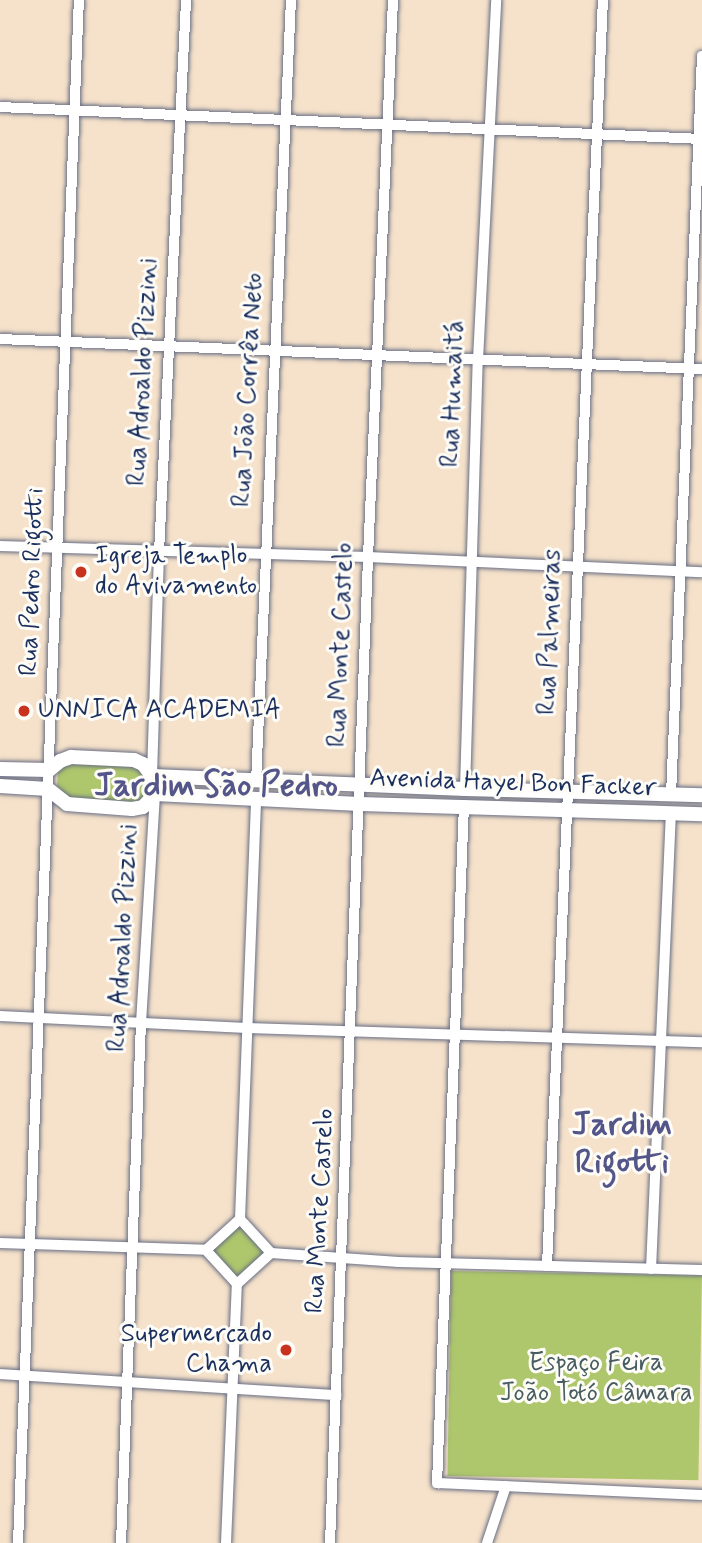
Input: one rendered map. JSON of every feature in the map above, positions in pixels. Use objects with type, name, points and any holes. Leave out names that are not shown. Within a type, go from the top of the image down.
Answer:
[{"type":"main road","name":"Avenida Hayel Bon Facker","points":[[0,769],[49,770],[60,761],[71,757],[134,760],[143,764],[152,776],[256,782],[702,795]]},
{"type":"main road","name":"Avenida Hayel Bon Facker","points":[[0,786],[48,789],[67,804],[132,809],[143,807],[155,794],[360,804],[702,814]]},
{"type":"street","name":"Rua Pedro Rigotti","points":[[18,1543],[79,0]]},
{"type":"street","name":"Rua Adroaldo Pizzini","points":[[121,1543],[141,1023],[155,794],[152,776],[159,553],[186,0]]},
{"type":"street","name":"Rua João Corrêa Neto","points":[[256,782],[264,555],[291,0]]},
{"type":"street","name":"Rua Monte Castelo","points":[[330,1543],[352,1031],[368,557],[393,0]]},
{"type":"street","name":"Rua Humaitá","points":[[465,789],[478,360],[496,0]]},
{"type":"street","name":"Rua Palmeiras","points":[[547,1266],[603,0]]},
{"type":"street","points":[[671,795],[702,56]]},
{"type":"street","points":[[0,107],[700,139]]},
{"type":"street","points":[[0,339],[702,369]]},
{"type":"street","points":[[0,546],[159,553],[368,557],[702,572]]},
{"type":"street","points":[[256,798],[240,1219],[271,1253],[445,1264],[702,1270]]},
{"type":"street","points":[[464,805],[437,1483],[702,1495]]},
{"type":"street","points":[[651,1269],[671,813]]},
{"type":"street","points":[[0,1016],[247,1028],[702,1042]]},
{"type":"street","points":[[0,1243],[206,1250],[240,1219]]},
{"type":"street","points":[[206,1250],[237,1284]]},
{"type":"street","points":[[226,1543],[230,1388],[237,1284],[271,1253]]},
{"type":"street","points":[[0,1374],[336,1395]]},
{"type":"street","points":[[487,1543],[506,1486]]},
{"type":"green space","points":[[63,763],[135,763],[149,778],[148,795],[136,804],[72,802],[57,786],[58,771]]},
{"type":"green space","points":[[240,1222],[268,1253],[238,1281],[210,1249]]},
{"type":"green space","name":"Espaço Feira João Totó Câmara","points":[[451,1271],[702,1275],[698,1480],[447,1476]]},
{"type":"place","name":"Igreja Templo do Avivamento","points":[[81,572]]},
{"type":"place","name":"UNNICA ACADEMIA","points":[[24,711]]},
{"type":"place","name":"Supermercado Chama","points":[[286,1350]]},
{"type":"district","name":"Jardim São Pedro","points":[[216,787]]},
{"type":"district","name":"Jardim Rigotti","points":[[622,1145]]}]
